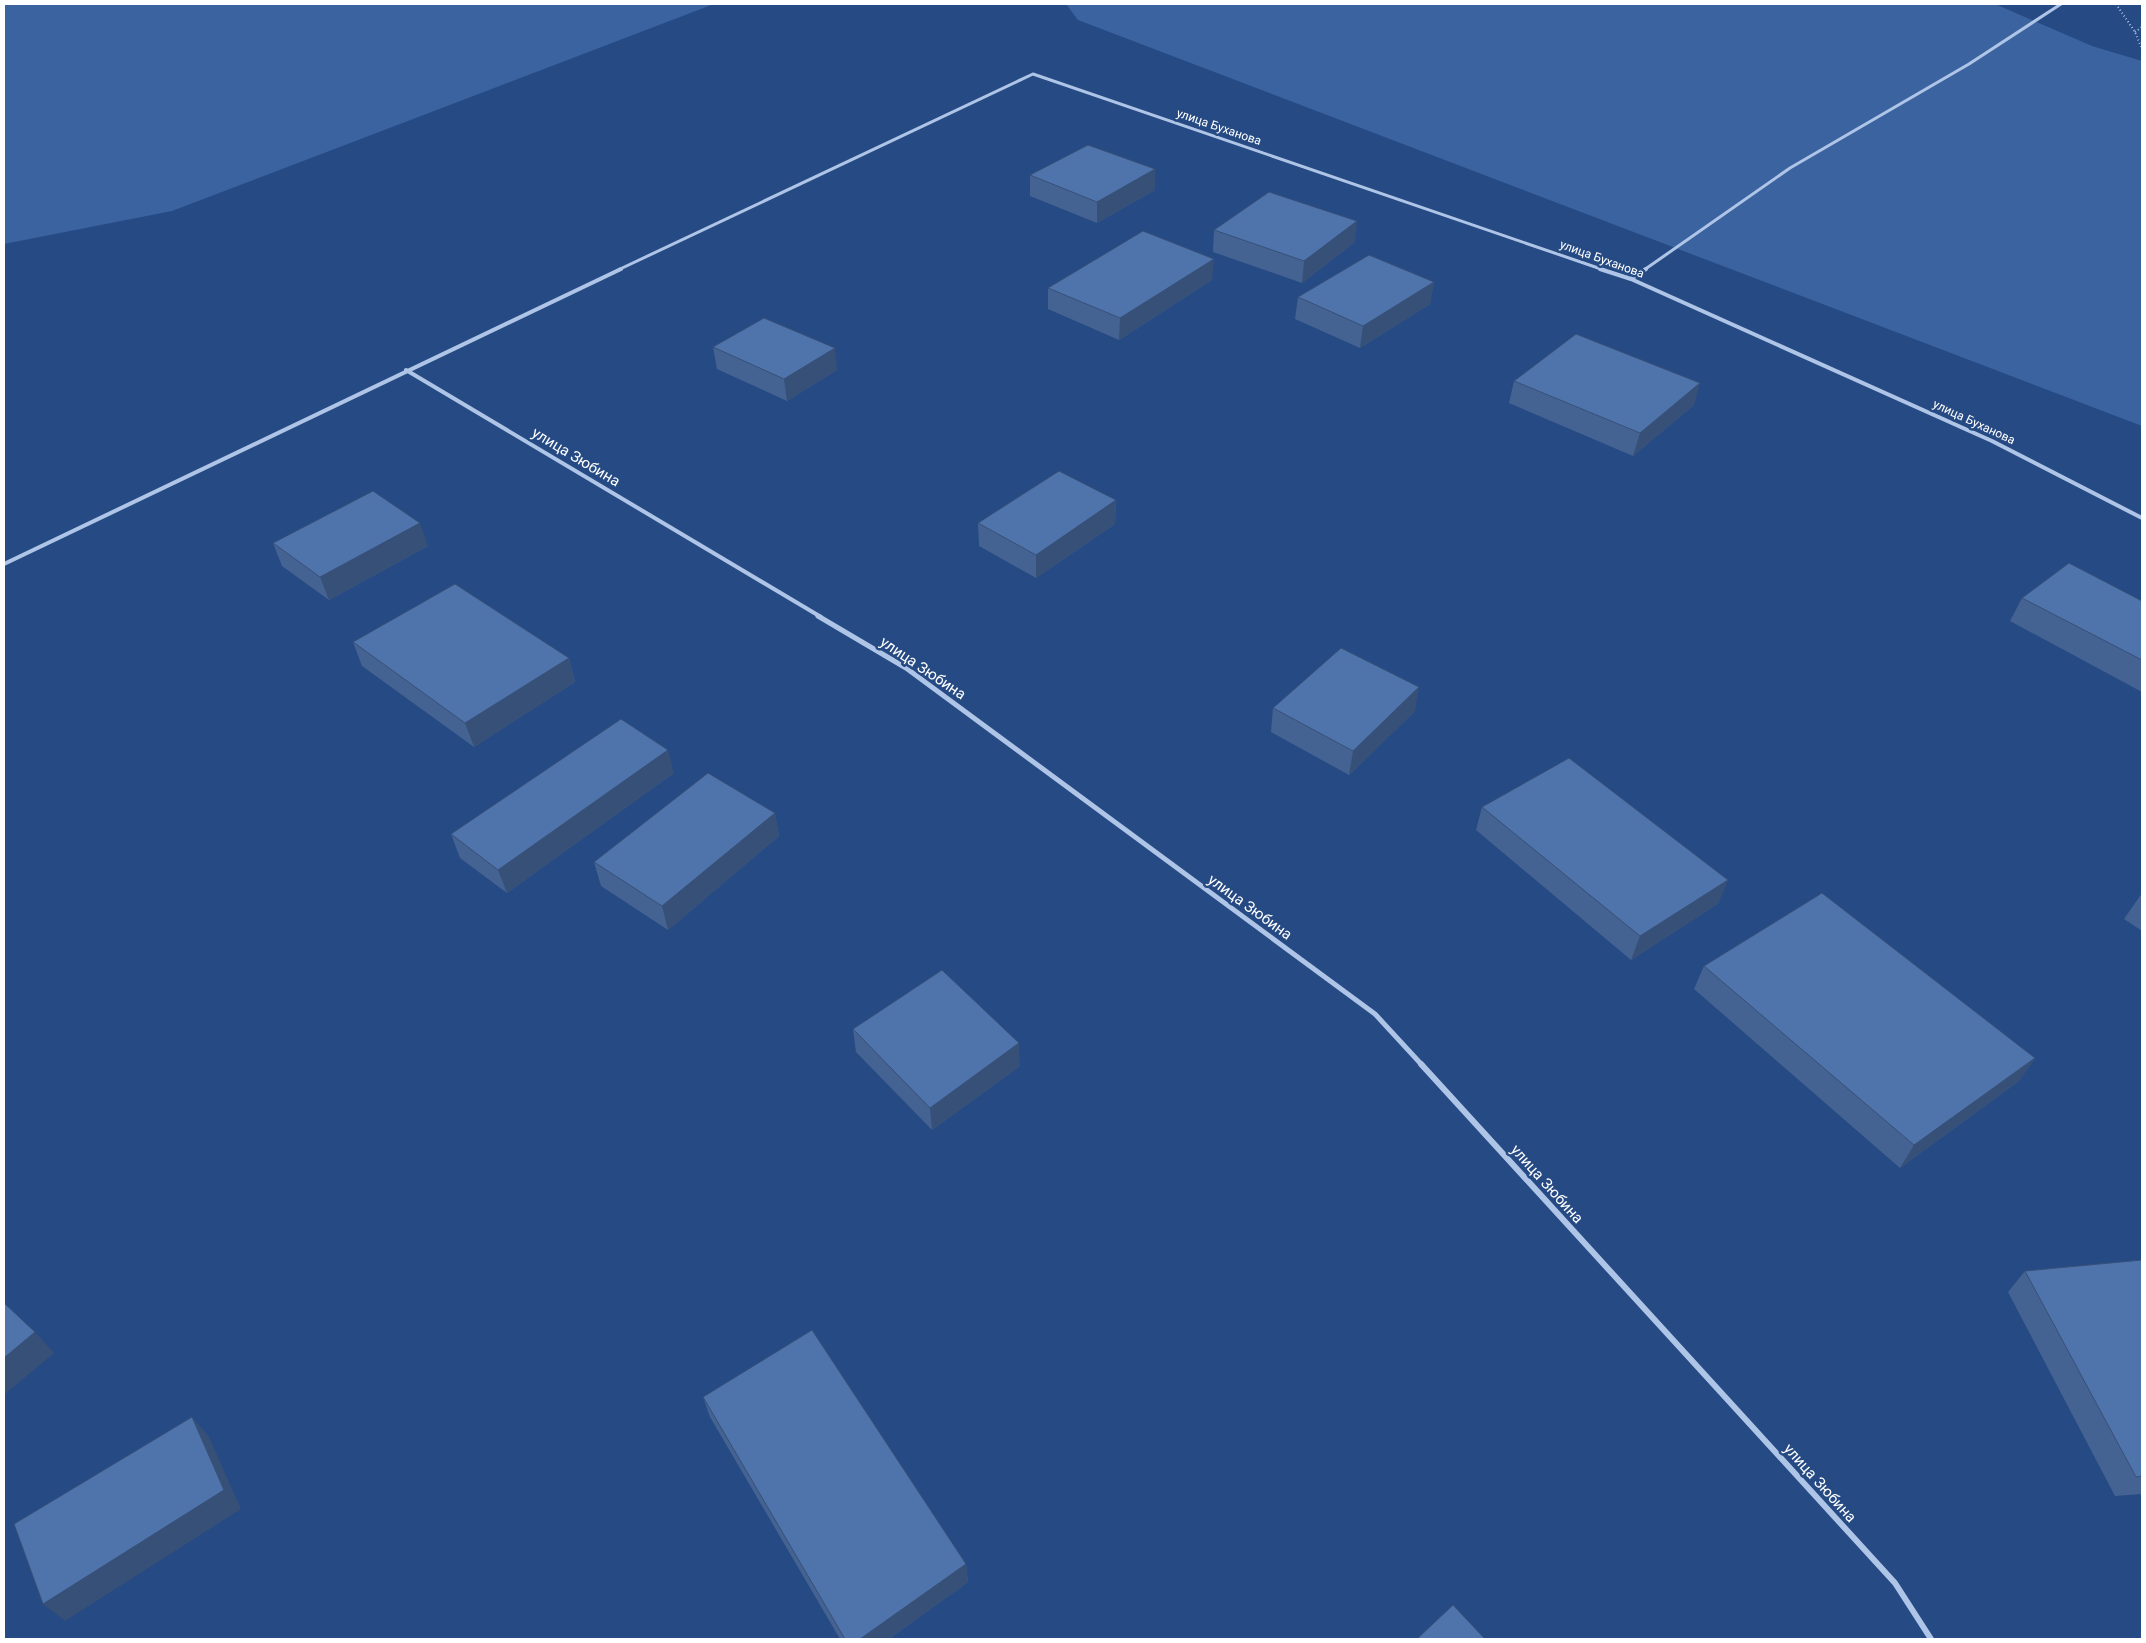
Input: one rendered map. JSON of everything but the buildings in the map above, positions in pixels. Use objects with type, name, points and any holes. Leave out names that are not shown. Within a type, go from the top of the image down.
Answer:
[{"type":"street","points":[[1631,279],[1790,168],[1969,64],[2061,4]]},
{"type":"street","name":"улица Буханова","points":[[406,370],[1033,74],[1631,279],[1992,441],[2142,518]]},
{"type":"street","points":[[4,564],[406,370]]},
{"type":"street","name":"улица Зюбина","points":[[406,370],[906,668],[1375,1014],[1894,1583],[1931,1639]]},
{"type":"path","points":[[2116,4],[2135,32],[2142,49]]},
{"type":"path","points":[[2135,32],[2142,27]]},
{"type":"shaded area","points":[[4,4],[714,4],[172,211],[4,244]]},
{"type":"shaded area","points":[[1066,4],[1995,4],[2092,46],[2142,61],[2142,426],[1078,20]]}]
